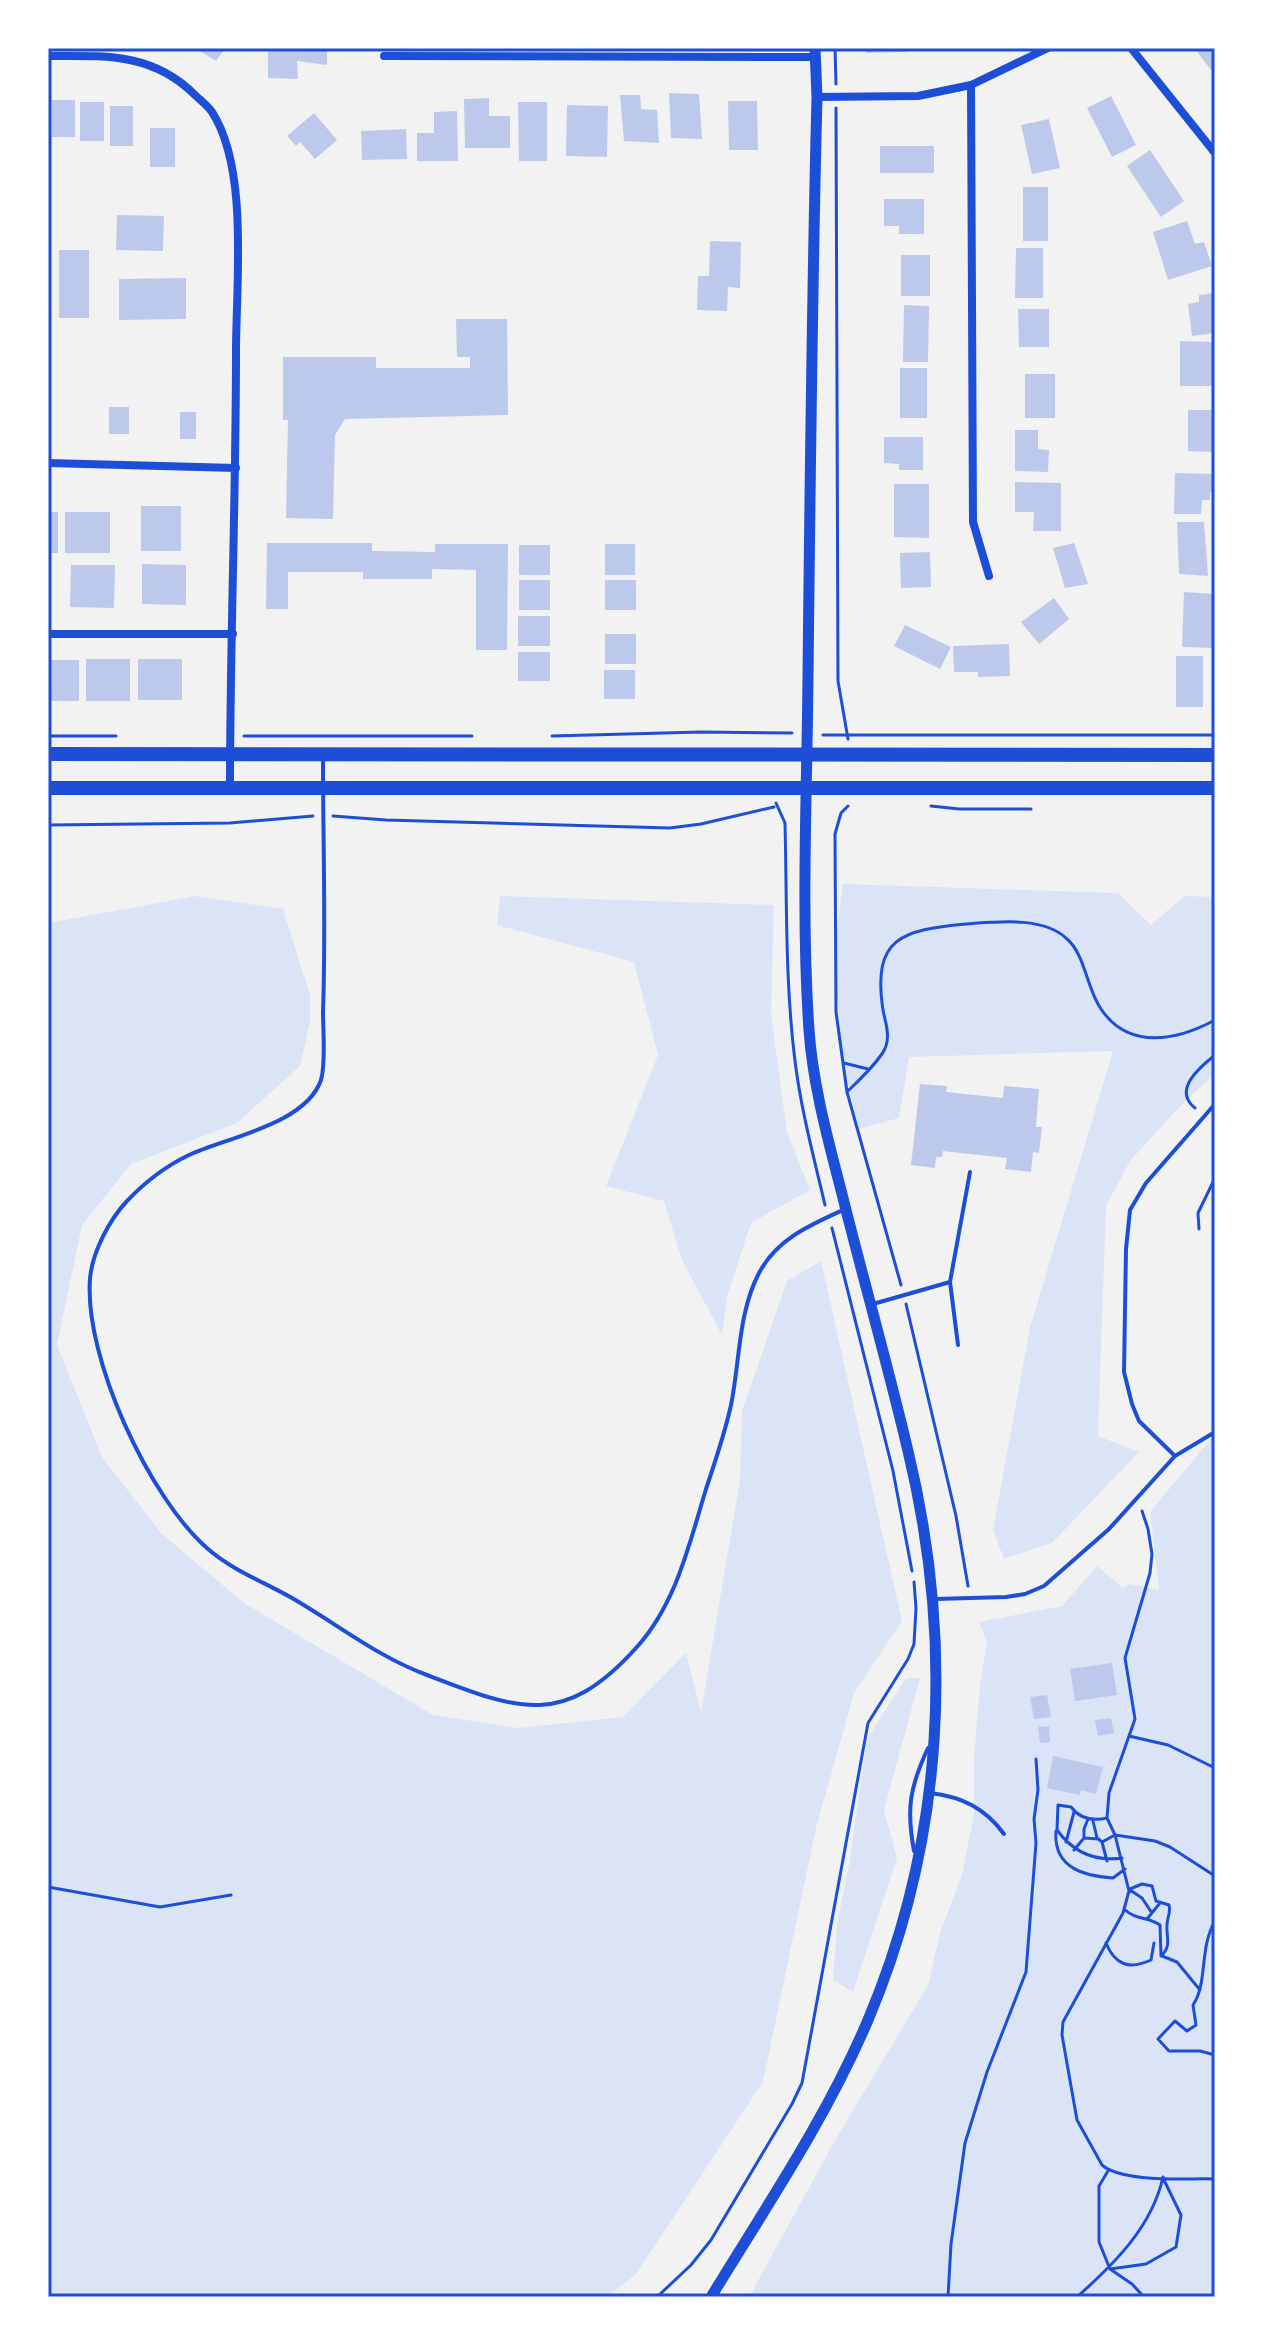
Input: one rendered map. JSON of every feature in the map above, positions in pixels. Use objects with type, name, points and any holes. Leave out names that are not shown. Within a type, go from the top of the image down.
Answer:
[{"type":"main road","points":[[48,754],[1215,755]]},
{"type":"main road","points":[[48,788],[1215,788]]},
{"type":"street","points":[[817,97],[918,96],[971,85],[1048,48]]},
{"type":"street","points":[[1131,48],[1215,153]]},
{"type":"street","points":[[384,56],[815,52],[817,97],[807,754],[806,964],[809,1036],[828,1139],[925,1523],[934,1599],[938,1682],[936,1731],[917,1866],[883,1981],[856,2046],[819,2118],[711,2297]]},
{"type":"street","points":[[48,56],[116,56],[152,65],[182,82],[211,111],[230,150],[236,208],[236,468],[230,788]]},
{"type":"street","points":[[971,85],[973,522],[989,576]]},
{"type":"street","points":[[48,463],[236,468]]},
{"type":"street","points":[[48,634],[233,634]]},
{"type":"lane","points":[[323,754],[322,1079],[309,1101],[283,1119],[188,1155],[151,1177],[122,1205],[102,1240],[90,1275],[91,1320],[125,1430],[182,1523],[210,1551],[400,1665],[494,1700],[526,1707],[554,1705],[580,1696],[618,1668],[640,1644],[658,1621],[675,1587],[730,1409],[745,1305],[761,1269],[783,1243],[804,1228],[846,1209]]},
{"type":"lane","points":[[1175,1456],[1139,1421],[1124,1372],[1126,1249],[1130,1210],[1146,1183],[1215,1104]]},
{"type":"lane","points":[[958,1345],[950,1282],[970,1172]]},
{"type":"lane","points":[[871,1305],[950,1282]]},
{"type":"lane","points":[[934,1599],[1025,1594],[1044,1586],[1078,1558],[1137,1500],[1175,1456],[1215,1432]]},
{"type":"lane","points":[[917,1866],[908,1818],[916,1774],[936,1731]]},
{"type":"lane","points":[[929,1793],[963,1800],[987,1813],[1004,1834]]},
{"type":"path","points":[[835,48],[838,681],[847,735],[1215,735]]},
{"type":"path","points":[[547,737],[776,732]]},
{"type":"path","points":[[48,736],[127,736]]},
{"type":"path","points":[[231,736],[476,736]]},
{"type":"path","points":[[857,803],[846,806],[841,813],[835,834],[836,1012],[847,1092],[904,1295],[956,1516],[968,1598]]},
{"type":"path","points":[[926,805],[959,809],[1031,809]]},
{"type":"path","points":[[48,825],[230,823],[325,816],[670,828],[776,807],[785,823],[788,989],[795,1062],[808,1139],[836,1241],[905,1527],[916,1608],[914,1644],[868,1723],[802,2083],[711,2240],[691,2265],[657,2297]]},
{"type":"path","points":[[847,1092],[882,1054],[888,1036],[879,979],[885,955],[897,939],[912,932],[987,923],[1034,924],[1067,939],[1101,1009],[1118,1025],[1140,1037],[1168,1039],[1193,1032],[1215,1020]]},
{"type":"path","points":[[1205,1116],[1190,1104],[1187,1089],[1192,1074],[1215,1055]]},
{"type":"path","points":[[843,1062],[868,1069]]},
{"type":"path","points":[[1199,1229],[1198,1213],[1215,1178]]},
{"type":"path","points":[[1137,1500],[1148,1529],[1152,1554],[1150,1573],[1125,1658],[1135,1719],[1109,1793],[1107,1818],[1122,1858],[1128,1890],[1124,1909],[1064,2015],[1062,2035],[1077,2120],[1108,2171],[1130,2176],[1215,2179]]},
{"type":"path","points":[[1129,1736],[1168,1745],[1215,1768]]},
{"type":"path","points":[[948,2297],[951,2244],[965,2143],[987,2072],[1026,1972],[1036,1843],[1036,1759]]},
{"type":"path","points":[[1107,1818],[1090,1819],[1074,1812],[1071,1807],[1058,1805],[1056,1840],[1065,1862],[1088,1876],[1113,1878],[1125,1869]]},
{"type":"path","points":[[1066,1842],[1074,1812]]},
{"type":"path","points":[[1074,1850],[1084,1838],[1084,1829],[1090,1819]]},
{"type":"path","points":[[1090,1819],[1107,1861]]},
{"type":"path","points":[[1057,1830],[1074,1850],[1107,1861],[1122,1858]]},
{"type":"path","points":[[1084,1838],[1100,1840],[1115,1835],[1155,1841],[1215,1876]]},
{"type":"path","points":[[1128,1890],[1142,1884],[1152,1886],[1153,1897],[1169,1905],[1169,1942],[1167,1951],[1161,1956]]},
{"type":"path","points":[[48,1887],[160,1907],[231,1895]]},
{"type":"path","points":[[1128,1890],[1136,1892],[1152,1913]]},
{"type":"path","points":[[1147,1919],[1161,1902]]},
{"type":"path","points":[[1124,1909],[1134,1918],[1147,1919],[1160,1925],[1161,1956]]},
{"type":"path","points":[[1215,1921],[1204,1950],[1200,1990],[1193,2005],[1196,2025],[1187,2031],[1175,2021],[1158,2039],[1169,2051],[1200,2051],[1215,2055]]},
{"type":"path","points":[[1106,1943],[1111,1956],[1120,1964],[1151,1960],[1154,1943]]},
{"type":"path","points":[[1161,1956],[1177,1962],[1200,1990]]},
{"type":"path","points":[[1108,2171],[1099,2186],[1099,2242],[1110,2269],[1132,2284],[1144,2297]]},
{"type":"path","points":[[1077,2297],[1110,2269],[1128,2248],[1159,2195],[1163,2177]]},
{"type":"path","points":[[1110,2269],[1146,2264],[1176,2247],[1181,2215],[1163,2177]]},
{"type":"shaded area","points":[[843,884],[1118,893],[1151,925],[1184,896],[1215,897],[1215,1074],[1184,1102],[1130,1161],[1106,1206],[1098,1436],[1139,1452],[1052,1543],[1004,1559],[993,1530],[1030,1327],[1113,1051],[909,1057],[899,1118],[859,1129],[840,1053],[835,944]]},
{"type":"shaded area","points":[[196,896],[283,909],[310,995],[310,1022],[300,1066],[237,1123],[131,1164],[82,1225],[57,1345],[102,1457],[161,1533],[244,1603],[433,1715],[518,1728],[623,1717],[686,1653],[701,1712],[740,1480],[742,1411],[787,1281],[821,1261],[902,1621],[854,1693],[816,1828],[763,2082],[635,2275],[607,2297],[48,2297],[48,923]]},
{"type":"shaded area","points":[[500,896],[774,905],[771,1014],[787,1132],[810,1190],[751,1223],[728,1293],[722,1335],[682,1260],[664,1201],[606,1186],[658,1055],[634,962],[497,925]]},
{"type":"shaded area","points":[[1215,1434],[1215,2297],[749,2297],[833,2144],[928,1985],[941,1930],[962,1875],[974,1814],[974,1758],[987,1642],[979,1622],[1062,1606],[1097,1566],[1123,1588],[1129,1584],[1159,1590],[1150,1512]]},
{"type":"shaded area","points":[[906,1678],[920,1678],[884,1810],[897,1858],[853,1992],[833,1980],[837,1924],[849,1865],[867,1739]]},
{"type":"building","points":[[195,48],[225,48],[216,61]]},
{"type":"building","points":[[268,48],[327,48],[327,65],[297,61],[298,79],[268,78]]},
{"type":"building","points":[[866,48],[906,48],[906,52],[866,53]]},
{"type":"building","points":[[1194,48],[1215,48],[1215,75]]},
{"type":"building","points":[[669,93],[699,94],[702,139],[671,138]]},
{"type":"building","points":[[620,95],[640,95],[641,109],[657,110],[659,143],[624,141]]},
{"type":"building","points":[[1111,96],[1136,145],[1112,157],[1087,108]]},
{"type":"building","points":[[489,98],[489,116],[510,116],[510,148],[465,148],[464,99]]},
{"type":"building","points":[[52,100],[75,100],[75,137],[52,137]]},
{"type":"building","points":[[728,101],[757,101],[758,150],[729,150]]},
{"type":"building","points":[[80,102],[104,102],[104,141],[80,141]]},
{"type":"building","points":[[518,102],[547,102],[547,161],[519,161]]},
{"type":"building","points":[[567,105],[608,106],[607,157],[566,156]]},
{"type":"building","points":[[110,106],[133,106],[133,146],[110,146]]},
{"type":"building","points":[[457,111],[458,161],[417,161],[417,133],[434,133],[434,112]]},
{"type":"building","points":[[314,113],[337,140],[315,159],[300,142],[296,146],[287,136]]},
{"type":"building","points":[[1049,119],[1060,168],[1032,174],[1021,125]]},
{"type":"building","points":[[150,128],[175,128],[175,167],[150,167]]},
{"type":"building","points":[[406,129],[407,159],[362,160],[361,131]]},
{"type":"building","points":[[880,146],[934,146],[934,173],[880,173]]},
{"type":"building","points":[[1150,150],[1184,201],[1161,217],[1127,166]]},
{"type":"building","points":[[1023,187],[1048,187],[1048,241],[1023,241]]},
{"type":"building","points":[[884,199],[924,199],[924,234],[899,234],[899,226],[884,226]]},
{"type":"building","points":[[117,215],[164,216],[163,251],[116,250]]},
{"type":"building","points":[[1187,221],[1195,244],[1204,242],[1212,266],[1168,280],[1153,232]]},
{"type":"building","points":[[710,241],[741,242],[740,288],[728,287],[727,311],[697,310],[698,276],[709,276]]},
{"type":"building","points":[[1016,248],[1043,248],[1043,298],[1015,298]]},
{"type":"building","points":[[59,250],[89,250],[89,318],[59,318]]},
{"type":"building","points":[[901,255],[930,255],[930,296],[901,296]]},
{"type":"building","points":[[186,278],[186,319],[119,320],[119,279]]},
{"type":"building","points":[[1215,293],[1215,333],[1192,336],[1188,304],[1199,302],[1199,295]]},
{"type":"building","points":[[904,305],[929,306],[928,362],[903,362]]},
{"type":"building","points":[[1018,309],[1049,309],[1049,347],[1019,347]]},
{"type":"building","points":[[456,319],[507,319],[508,415],[345,419],[335,435],[333,519],[286,518],[288,420],[283,420],[283,357],[376,357],[376,368],[470,368],[470,357],[457,357]]},
{"type":"building","points":[[1180,341],[1215,342],[1215,386],[1180,386]]},
{"type":"building","points":[[900,368],[927,368],[927,418],[900,418]]},
{"type":"building","points":[[1025,374],[1055,374],[1055,418],[1025,418]]},
{"type":"building","points":[[109,407],[129,407],[129,434],[109,434]]},
{"type":"building","points":[[1188,410],[1215,410],[1215,452],[1188,451]]},
{"type":"building","points":[[180,412],[196,412],[196,439],[180,439]]},
{"type":"building","points":[[1015,430],[1038,430],[1038,449],[1049,450],[1048,472],[1015,471]]},
{"type":"building","points":[[884,437],[923,437],[923,470],[899,470],[899,464],[884,463]]},
{"type":"building","points":[[1175,473],[1214,474],[1214,492],[1210,492],[1210,500],[1202,500],[1201,514],[1174,514]]},
{"type":"building","points":[[1015,482],[1061,483],[1061,531],[1033,531],[1034,512],[1015,512]]},
{"type":"building","points":[[894,484],[929,484],[929,538],[894,537]]},
{"type":"building","points":[[141,506],[181,506],[181,551],[141,551]]},
{"type":"building","points":[[48,512],[58,512],[58,553],[48,553]]},
{"type":"building","points":[[65,512],[110,512],[110,553],[65,553]]},
{"type":"building","points":[[1177,522],[1204,522],[1208,576],[1179,574]]},
{"type":"building","points":[[267,543],[372,543],[372,551],[435,552],[435,544],[508,544],[507,650],[476,650],[476,570],[432,569],[432,579],[363,579],[363,572],[288,572],[288,609],[266,609]]},
{"type":"building","points":[[1074,543],[1088,584],[1065,588],[1053,548]]},
{"type":"building","points":[[605,544],[635,544],[635,575],[605,575]]},
{"type":"building","points":[[519,545],[550,545],[550,575],[519,575]]},
{"type":"building","points":[[930,552],[931,587],[901,588],[900,553]]},
{"type":"building","points":[[142,564],[186,565],[186,605],[142,604]]},
{"type":"building","points":[[71,565],[115,565],[114,608],[70,607]]},
{"type":"building","points":[[519,580],[550,580],[550,610],[519,610]]},
{"type":"building","points":[[605,580],[636,580],[636,610],[605,610]]},
{"type":"building","points":[[1184,592],[1215,594],[1215,648],[1182,647]]},
{"type":"building","points":[[1054,598],[1069,619],[1039,644],[1021,622]]},
{"type":"building","points":[[518,616],[550,616],[550,646],[518,646]]},
{"type":"building","points":[[905,625],[951,647],[940,669],[894,646]]},
{"type":"building","points":[[605,634],[636,634],[636,664],[605,664]]},
{"type":"building","points":[[1009,644],[1010,676],[978,677],[978,672],[954,672],[953,646]]},
{"type":"building","points":[[518,652],[550,652],[550,681],[518,681]]},
{"type":"building","points":[[1176,656],[1203,656],[1203,707],[1176,707]]},
{"type":"building","points":[[86,659],[130,659],[130,701],[86,701]]},
{"type":"building","points":[[138,659],[182,659],[182,700],[138,700]]},
{"type":"building","points":[[48,660],[79,660],[79,701],[48,701]]},
{"type":"building","points":[[604,670],[635,670],[635,699],[604,699]]},
{"type":"building","points":[[920,1084],[947,1086],[946,1092],[1003,1098],[1004,1086],[1039,1089],[1036,1127],[1042,1127],[1039,1153],[1033,1152],[1031,1172],[1005,1169],[1007,1158],[943,1151],[942,1157],[936,1157],[935,1168],[911,1165]]},
{"type":"building","points":[[1112,1663],[1117,1695],[1075,1701],[1070,1669]]},
{"type":"building","points":[[1047,1695],[1051,1717],[1034,1719],[1030,1697]]},
{"type":"building","points":[[1111,1718],[1114,1733],[1098,1736],[1095,1720]]},
{"type":"building","points":[[1049,1726],[1050,1742],[1040,1743],[1038,1727]]},
{"type":"building","points":[[1053,1756],[1103,1767],[1096,1794],[1081,1790],[1080,1795],[1047,1788]]}]
